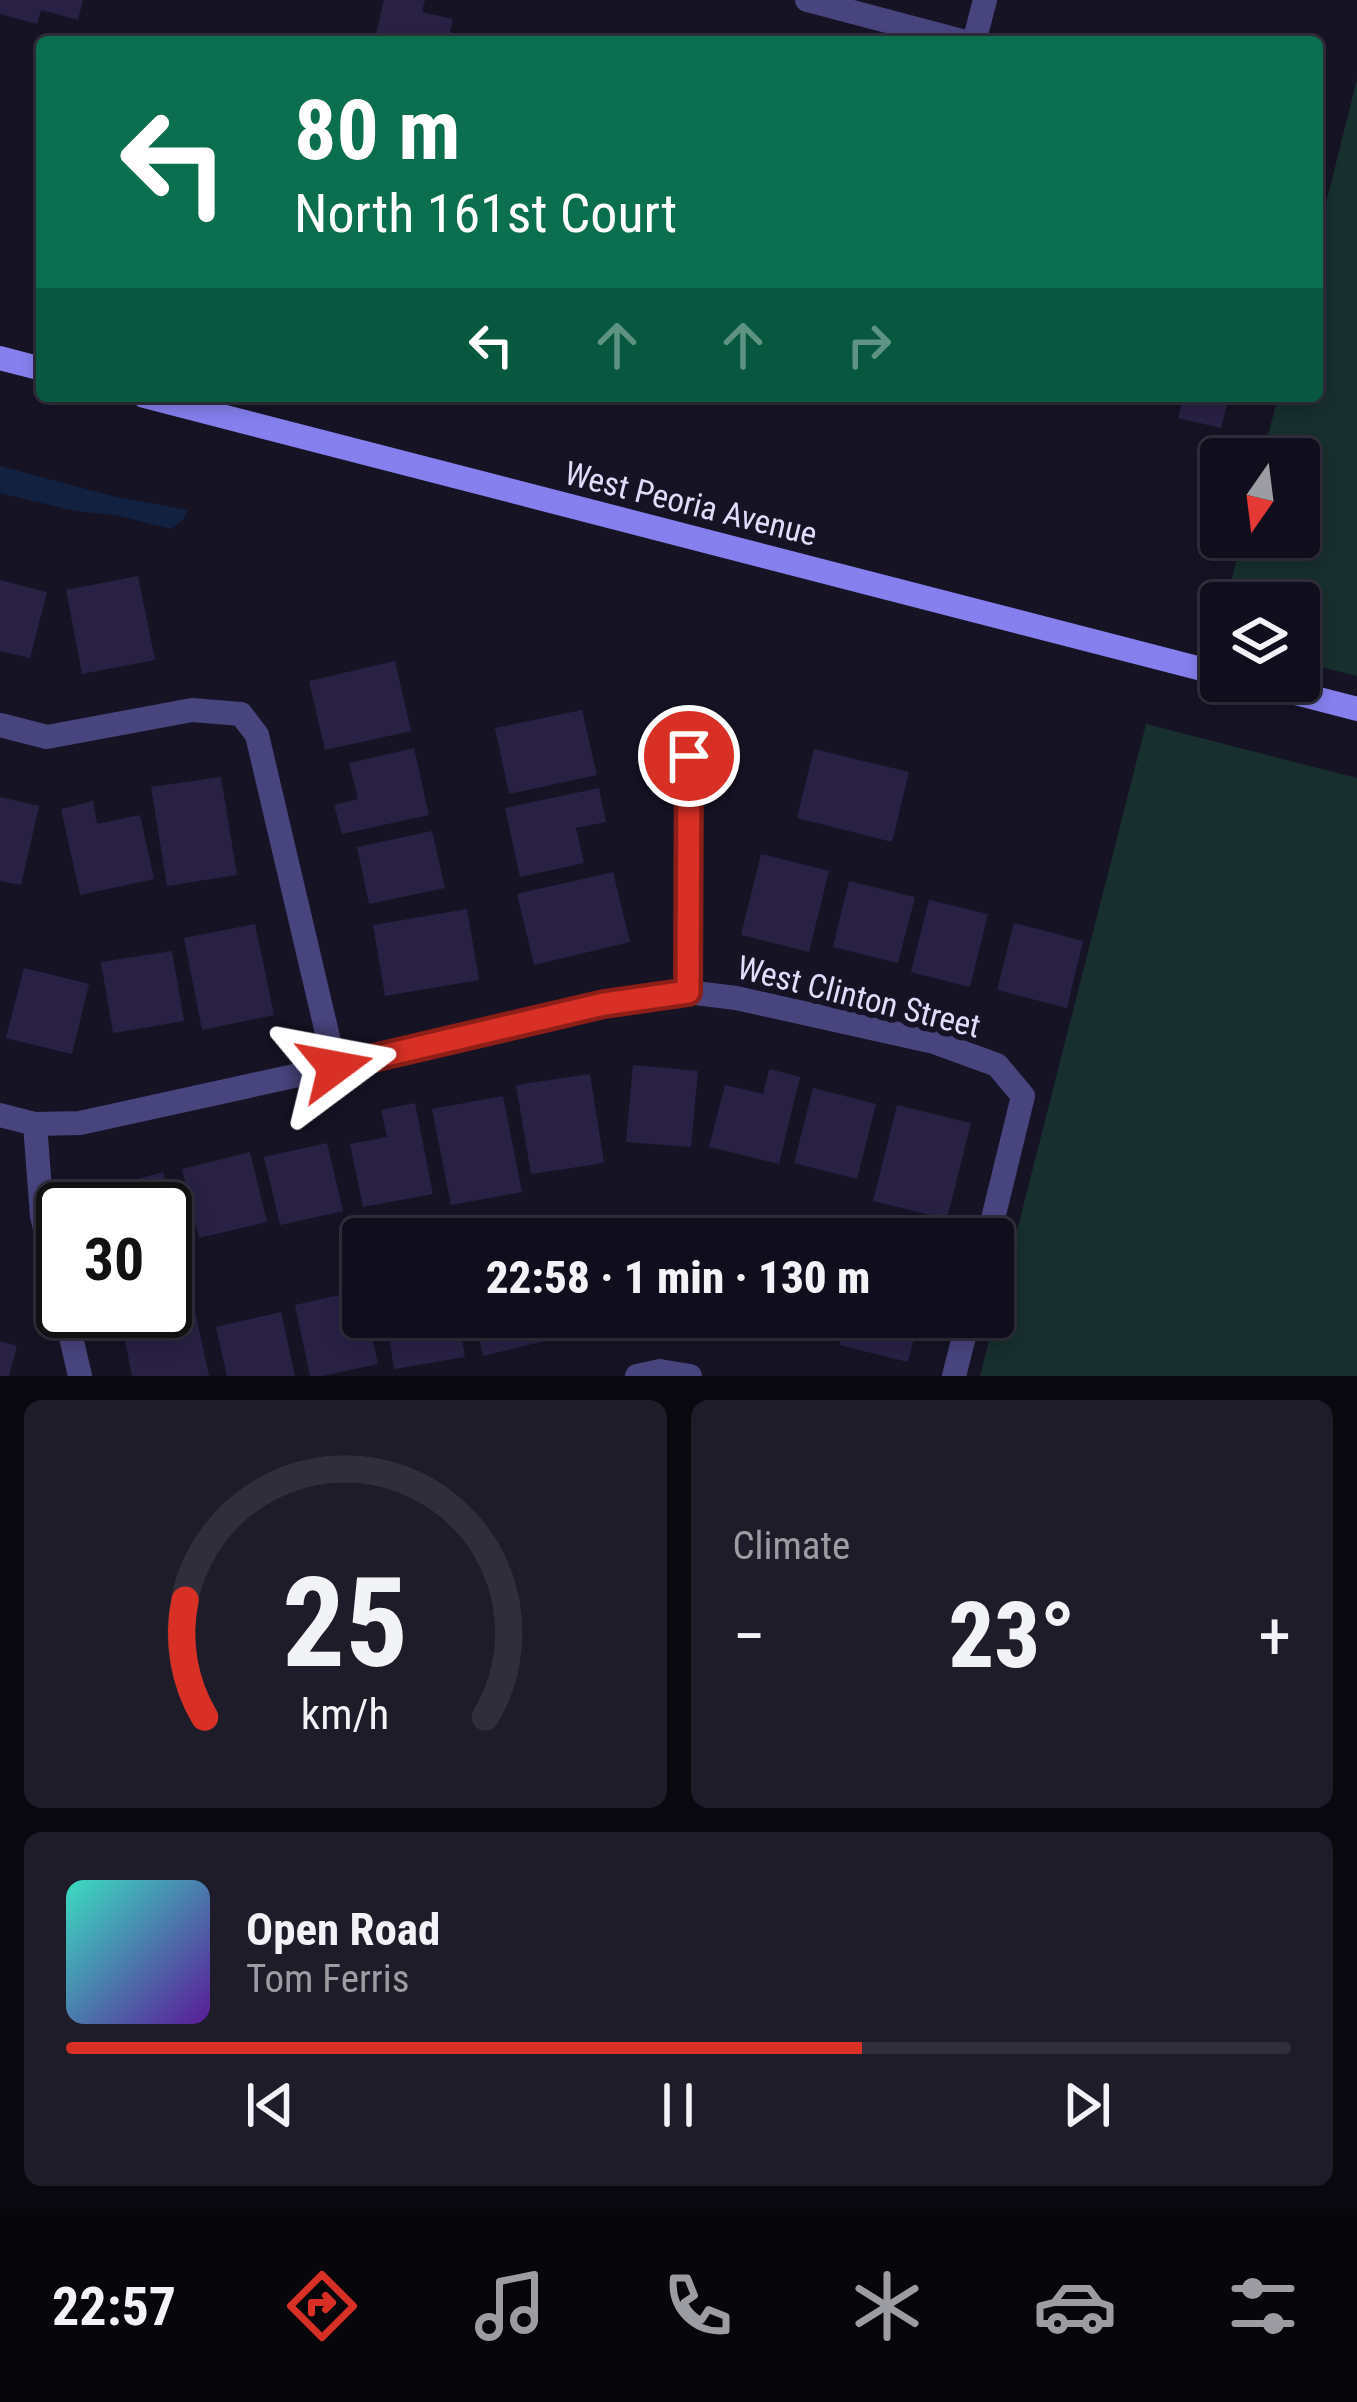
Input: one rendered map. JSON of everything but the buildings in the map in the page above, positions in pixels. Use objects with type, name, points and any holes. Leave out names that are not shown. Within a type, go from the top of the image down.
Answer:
[{"type":"main road","points":[[0,358],[36,367]]},
{"type":"main road","name":"West Peoria Avenue","points":[[167,402],[1200,669]]},
{"type":"main road","points":[[1320,699],[1357,709]]},
{"type":"street","points":[[807,0],[947,36]]},
{"type":"street","points":[[972,36],[985,0]]},
{"type":"street","points":[[0,725],[47,737],[192,710],[241,714],[257,734],[335,1067]]},
{"type":"street","points":[[688,992],[689,756]]},
{"type":"street","name":"West Clinton Street","points":[[0,1114],[35,1124],[80,1123],[604,1004],[688,992],[736,998],[934,1042],[998,1065],[1024,1096],[993,1218]]},
{"type":"street","points":[[35,1124],[39,1182]]},
{"type":"street","points":[[71,1338],[80,1376]]},
{"type":"street","points":[[954,1376],[964,1338]]},
{"type":"street","points":[[637,1376],[660,1371],[689,1376]]},
{"type":"green space","points":[[1357,79],[1357,676],[1320,667],[1320,582],[1231,582],[1237,558],[1320,558],[1320,438],[1267,438],[1276,402],[1323,402],[1323,215]]},
{"type":"green space","points":[[1146,724],[1357,778],[1357,1376],[980,1376],[990,1338],[1014,1338],[1014,1242]]},
{"type":"water","points":[[0,466],[187,510],[171,529],[75,511],[0,493]]},
{"type":"route","points":[[335,1067],[604,1004],[688,992],[689,756]]}]
